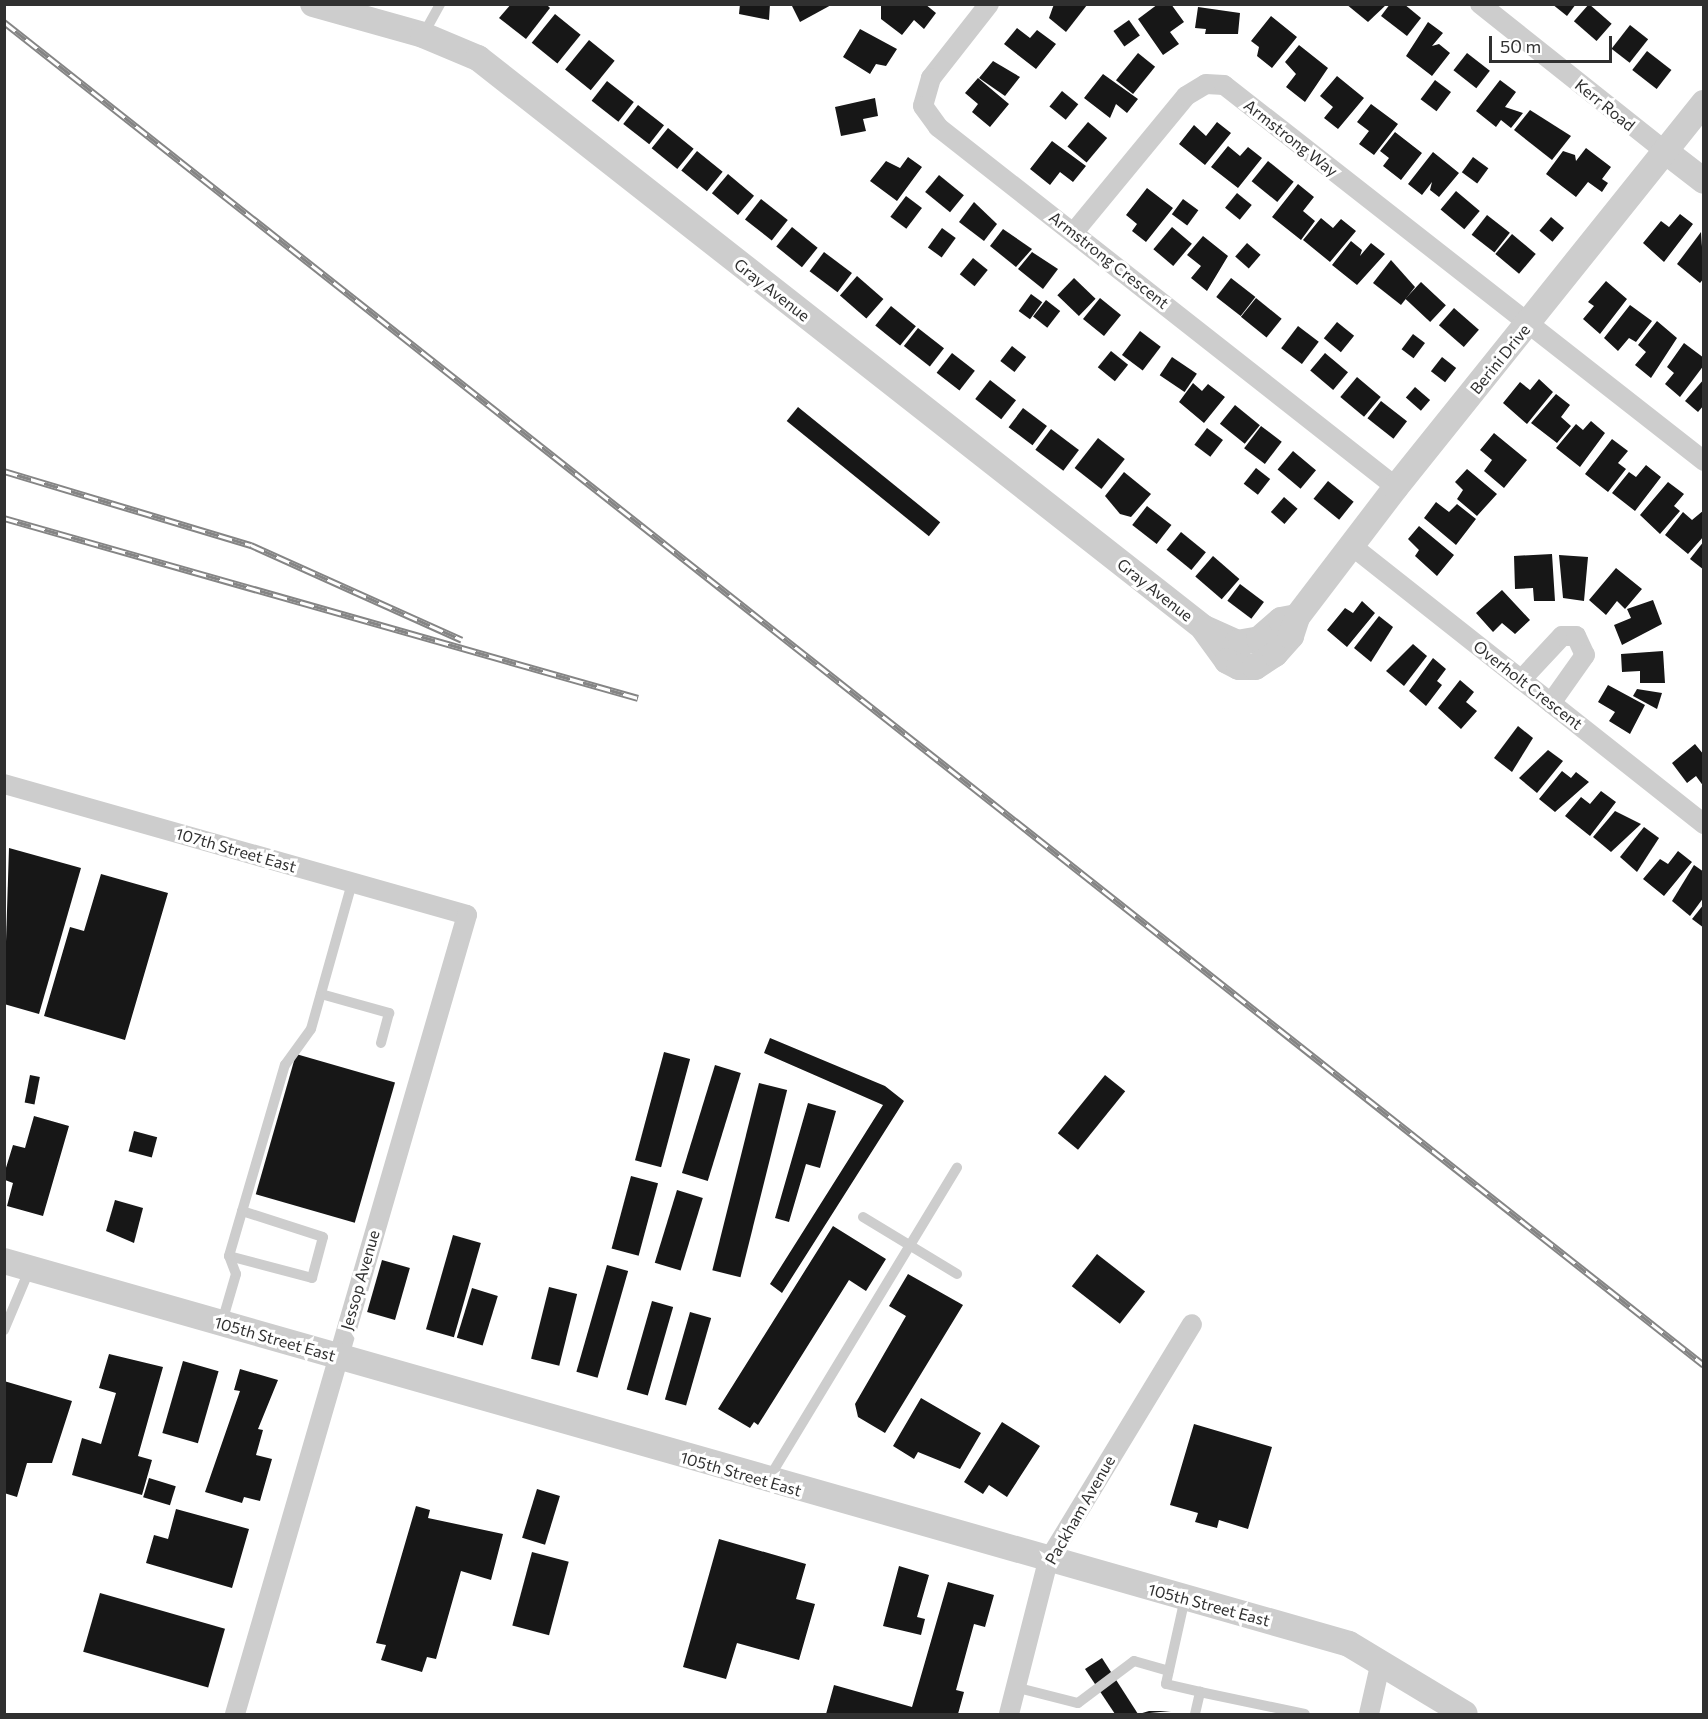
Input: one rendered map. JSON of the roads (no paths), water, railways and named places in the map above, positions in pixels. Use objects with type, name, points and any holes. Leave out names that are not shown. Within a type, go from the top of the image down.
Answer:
[{"type":"street","name":"Gray Avenue","points":[[313,4],[423,35],[478,58],[1204,628],[1237,643],[1259,639],[1281,620],[1297,617]]},
{"type":"street","name":"Armstrong Crescent","points":[[989,4],[931,78],[923,106],[938,127],[1396,487]]},
{"type":"street","name":"Kerr Road","points":[[1480,4],[1704,181]]},
{"type":"street","name":"Armstrong Way","points":[[1074,232],[1186,96],[1206,84],[1224,86],[1529,323]]},
{"type":"street","name":"Berini Drive","points":[[1297,617],[1396,487],[1704,102]]},
{"type":"street","points":[[1529,323],[1704,461]]},
{"type":"street","name":"Overholt Crescent","points":[[1352,546],[1704,824]]},
{"type":"street","points":[[1521,680],[1562,636],[1576,636],[1585,656],[1551,703]]},
{"type":"street","name":"107th Street East","points":[[4,784],[467,915]]},
{"type":"street","name":"Jessop Avenue","points":[[235,1714],[467,915]]},
{"type":"street","name":"105th Street East","points":[[4,1261],[1048,1561],[1349,1644],[1381,1661],[1465,1714]]},
{"type":"street","name":"Packham Avenue","points":[[1009,1714],[1048,1561],[1192,1324]]},
{"type":"street","points":[[1370,1714],[1381,1661]]},
{"type":"lane","points":[[423,35],[440,4]]},
{"type":"lane","points":[[222,1324],[236,1274],[229,1256],[285,1065],[311,1029],[352,883]]},
{"type":"lane","points":[[321,994],[388,1013],[381,1043]]},
{"type":"lane","points":[[768,1481],[957,1167]]},
{"type":"lane","points":[[229,1256],[312,1278],[323,1238],[242,1211]]},
{"type":"lane","points":[[863,1217],[957,1274]]},
{"type":"lane","points":[[4,1330],[30,1269]]},
{"type":"lane","points":[[1185,1598],[1166,1684],[1305,1714]]},
{"type":"lane","points":[[1015,1687],[1078,1703],[1134,1661],[1169,1671]]},
{"type":"lane","points":[[1195,1714],[1200,1692]]},
{"type":"railway","points":[[4,22],[1704,1365]]},
{"type":"railway","points":[[4,471],[251,545],[462,640]]},
{"type":"railway","points":[[4,518],[638,698]]}]
